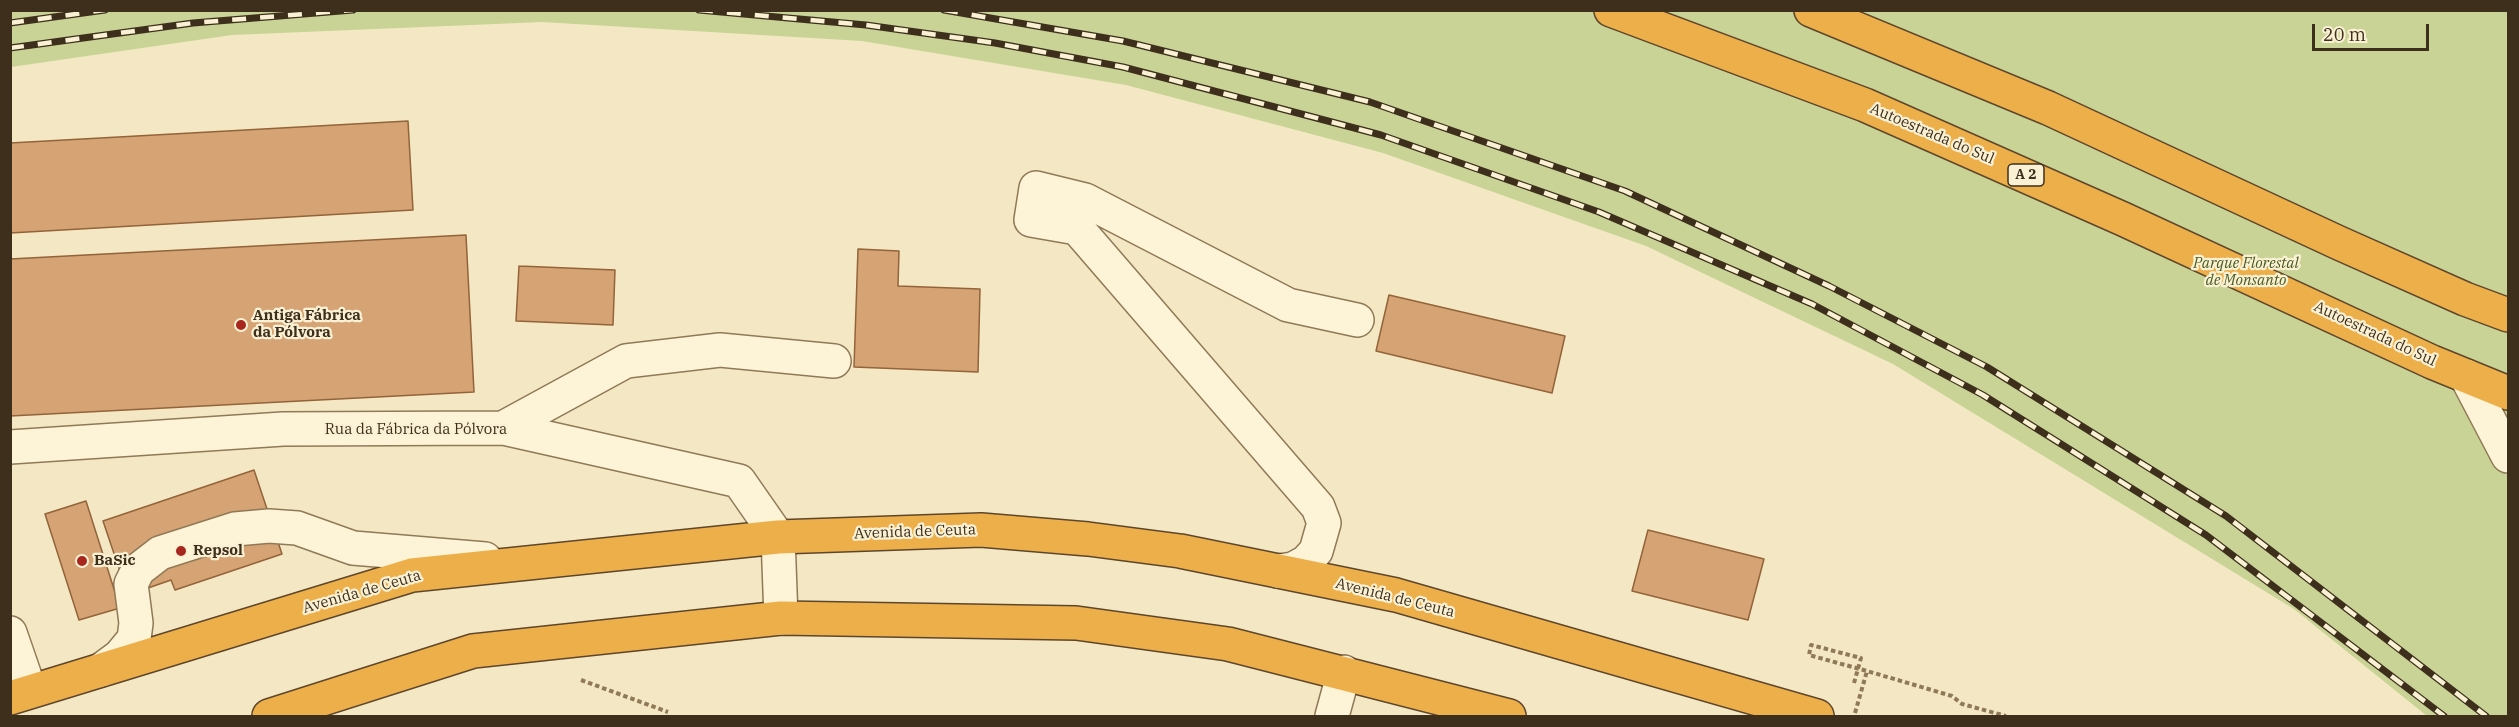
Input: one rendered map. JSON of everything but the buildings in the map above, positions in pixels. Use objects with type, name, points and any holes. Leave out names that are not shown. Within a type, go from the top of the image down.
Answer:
[{"type":"highway","name":"Autoestrada do Sul","points":[[1611,10],[1865,105],[2508,393]]},
{"type":"highway","points":[[1811,10],[2048,108],[2339,243],[2465,299],[2508,315]]},
{"type":"highway","name":"Avenida de Ceuta","points":[[20,695],[412,575],[778,537],[981,530],[1088,539],[1180,551],[1396,595],[1817,717]]},
{"type":"highway","points":[[269,717],[473,651],[782,618],[1076,623],[1228,644],[1344,672],[1509,717]]},
{"type":"street","points":[[1278,571],[1293,569],[1306,562],[1316,551],[1324,523],[1318,507],[1077,228],[1031,220],[1036,188],[1086,200],[1288,305],[1357,320]]},
{"type":"street","points":[[503,428],[626,361],[720,350],[834,361]]},
{"type":"street","points":[[2466,376],[2508,456]]},
{"type":"street","name":"Rua da Fábrica da Pólvora","points":[[10,447],[283,429],[503,428],[739,481],[778,537]]},
{"type":"street","points":[[101,670],[120,656],[134,639],[136,623],[131,584],[138,570],[149,559],[160,553],[235,529],[269,526],[297,528],[353,548],[529,562]]},
{"type":"street","points":[[778,537],[782,618]]},
{"type":"street","points":[[10,633],[20,695]]},
{"type":"street","points":[[1332,717],[1344,672]]},
{"type":"path","points":[[1854,683],[1856,675],[1858,666],[1861,658],[1811,645],[1809,655],[1857,668],[1867,671],[1952,696],[1962,704],[2006,717]]},
{"type":"path","points":[[1854,717],[1867,671]]},
{"type":"path","points":[[581,681],[668,712]]},
{"type":"green space","name":"Parque Florestal de Monsanto","points":[[10,11],[2508,11],[2508,716],[2427,716],[2294,609],[1893,364],[1646,246],[1383,153],[1126,85],[862,41],[542,22],[232,35],[11,67]]},
{"type":"railway","points":[[10,23],[105,10]]},
{"type":"railway","points":[[10,48],[193,23],[353,10]]},
{"type":"railway","points":[[699,10],[866,25],[995,43],[1123,67],[1381,135],[1599,212],[1812,304],[1983,395],[2206,535],[2444,716]]},
{"type":"railway","points":[[944,10],[1123,41],[1370,102],[1625,191],[1829,286],[1987,367],[2226,516],[2486,716]]},
{"type":"place","name":"Antiga Fábrica da Pólvora","points":[[241,325]]},
{"type":"place","name":"Repsol","points":[[181,551]]},
{"type":"place","name":"BaSic","points":[[82,561]]}]
